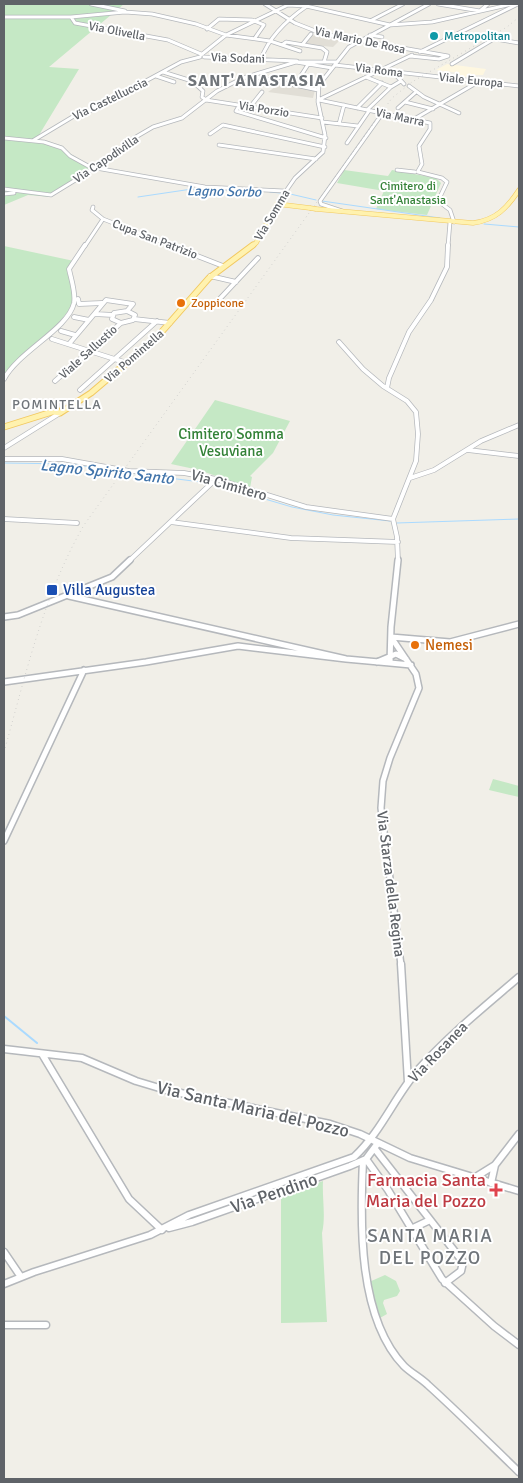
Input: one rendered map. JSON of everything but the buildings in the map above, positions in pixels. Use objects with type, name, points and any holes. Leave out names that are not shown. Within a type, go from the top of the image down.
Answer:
[{"type":"main road","points":[[277,204],[343,212],[480,222],[495,218],[505,211],[517,197],[519,190]]},
{"type":"main road","name":"Via Somma","points":[[178,311],[210,276],[256,242],[277,204]]},
{"type":"main road","name":"Via Pomintella","points":[[56,413],[77,401],[127,363],[170,323],[178,311]]},
{"type":"main road","points":[[4,426],[56,413]]},
{"type":"street","points":[[91,4],[125,12],[164,16],[199,25],[226,35],[270,41],[300,51]]},
{"type":"street","name":"Via Mario De Rosa","points":[[265,4],[289,20],[318,32],[357,41],[448,56],[439,59],[410,56]]},
{"type":"street","points":[[262,59],[264,48],[270,41],[289,20],[310,4]]},
{"type":"street","points":[[372,20],[403,4]]},
{"type":"street","points":[[210,134],[219,126],[224,125],[325,147],[326,138],[318,100],[318,90],[335,65],[348,48],[357,41],[429,4]]},
{"type":"street","points":[[438,4],[497,15]]},
{"type":"street","points":[[476,12],[488,4],[495,6]]},
{"type":"street","points":[[202,56],[226,35],[274,10],[288,5],[306,6],[372,20],[388,26],[429,23],[495,6],[515,4]]},
{"type":"street","points":[[318,100],[497,15],[515,4]]},
{"type":"street","points":[[466,9],[476,12]]},
{"type":"street","points":[[71,18],[125,12]]},
{"type":"street","name":"Via Olivella","points":[[4,17],[71,18],[75,23],[168,40],[202,56]]},
{"type":"street","points":[[208,20],[254,20],[264,25],[254,38]]},
{"type":"street","points":[[207,29],[217,21]]},
{"type":"street","points":[[458,33],[519,43]]},
{"type":"street","points":[[300,45],[311,34]]},
{"type":"street","points":[[369,35],[382,37]]},
{"type":"street","points":[[452,64],[493,39]]},
{"type":"street","points":[[282,45],[286,42],[322,48],[327,52],[324,62]]},
{"type":"street","name":"Via Sodani","points":[[202,56],[272,59],[310,63]]},
{"type":"street","name":"Via Castelluccia","points":[[34,140],[74,116],[92,110],[114,96],[187,61],[202,56]]},
{"type":"street","name":"Via Capodivilla","points":[[20,192],[51,195],[113,157],[128,141],[153,127],[180,119],[224,87],[296,61]]},
{"type":"street","points":[[294,85],[310,63],[324,62],[335,65]]},
{"type":"street","points":[[310,63],[335,65]]},
{"type":"street","name":"Via Roma","points":[[335,65],[423,75]]},
{"type":"street","points":[[163,72],[192,81],[203,92],[202,97],[206,100]]},
{"type":"street","points":[[347,143],[368,110],[391,87],[403,83],[392,72]]},
{"type":"street","name":"Viale Europa","points":[[423,75],[519,86]]},
{"type":"street","points":[[156,76],[174,82]]},
{"type":"street","points":[[251,76],[318,90]]},
{"type":"street","points":[[366,77],[391,87]]},
{"type":"street","points":[[416,118],[478,81]]},
{"type":"street","points":[[357,108],[382,84]]},
{"type":"street","points":[[409,86],[424,97],[459,113]]},
{"type":"street","points":[[250,107],[262,92]]},
{"type":"street","points":[[392,115],[416,92]]},
{"type":"street","points":[[415,105],[424,97]]},
{"type":"street","name":"Via Porzio","points":[[206,100],[358,126]]},
{"type":"street","name":"Via Marra","points":[[318,100],[382,114],[416,118],[431,125],[419,146],[422,164],[417,172]]},
{"type":"street","points":[[405,102],[433,109]]},
{"type":"street","points":[[339,124],[344,105]]},
{"type":"street","points":[[240,106],[236,111],[326,138]]},
{"type":"street","points":[[343,212],[321,204],[320,201],[382,114]]},
{"type":"street","points":[[4,138],[34,140],[62,148],[82,164],[94,168],[198,186],[284,191]]},
{"type":"street","points":[[219,145],[316,159]]},
{"type":"street","name":"Via Somma","points":[[277,204],[284,191],[316,159],[325,147]]},
{"type":"street","points":[[387,388],[389,378],[410,332],[432,298],[447,267],[450,221],[449,209],[438,200],[447,182],[442,178],[417,172],[397,170]]},
{"type":"street","points":[[4,190],[20,192]]},
{"type":"street","points":[[4,194],[20,192]]},
{"type":"street","name":"Cupa San Patrizio","points":[[93,207],[92,210],[103,220],[223,266]]},
{"type":"street","points":[[4,380],[14,362],[54,330],[72,310],[74,304],[70,266],[103,220]]},
{"type":"street","points":[[214,305],[258,258]]},
{"type":"street","points":[[210,276],[236,282]]},
{"type":"street","points":[[78,299],[79,304],[102,303]]},
{"type":"street","points":[[69,344],[106,300],[112,299],[133,304],[127,311],[113,315],[95,314]]},
{"type":"street","points":[[127,311],[135,315],[134,319]]},
{"type":"street","points":[[113,315],[112,319],[120,323],[134,319],[170,323]]},
{"type":"street","points":[[74,317],[89,320]]},
{"type":"street","points":[[80,390],[158,321]]},
{"type":"street","name":"Viale Sallustio","points":[[55,381],[120,323]]},
{"type":"street","points":[[61,331],[75,335]]},
{"type":"street","points":[[52,339],[127,363]]},
{"type":"street","points":[[339,342],[349,356],[387,388],[410,403],[415,411],[418,451],[410,478],[396,505],[393,519],[398,542],[390,663]]},
{"type":"street","name":"Via Pomintella","points":[[4,448],[56,413]]},
{"type":"street","points":[[410,478],[434,470],[481,441],[519,425]]},
{"type":"street","points":[[468,450],[519,456]]},
{"type":"street","name":"Via Cimitero","points":[[4,459],[62,459],[129,471],[184,473],[216,479],[306,507],[393,519]]},
{"type":"street","points":[[4,617],[18,615],[112,577],[216,479]]},
{"type":"street","points":[[4,519],[77,523]]},
{"type":"street","points":[[171,522],[291,538],[398,542]]},
{"type":"street","points":[[69,596],[346,659]]},
{"type":"street","points":[[391,637],[450,642],[519,624]]},
{"type":"street","name":"Via Starza della Regina","points":[[391,637],[416,674],[419,688],[390,758],[383,781],[381,808],[401,958],[408,1082]]},
{"type":"street","points":[[4,682],[238,646],[411,665]]},
{"type":"street","points":[[377,662],[396,654],[406,659]]},
{"type":"street","points":[[4,841],[84,670]]},
{"type":"street","name":"Via Rosanea","points":[[370,1139],[408,1082],[454,1033],[519,977]]},
{"type":"street","name":"Via Santa Maria del Pozzo","points":[[4,1049],[82,1058],[136,1081],[166,1090],[330,1124],[360,1134],[370,1139],[377,1146],[410,1158],[519,1191]]},
{"type":"street","points":[[42,1054],[129,1199],[162,1230]]},
{"type":"street","points":[[474,1178],[495,1165],[519,1134]]},
{"type":"street","name":"Via Pendino","points":[[162,1230],[189,1215],[344,1162],[360,1153],[370,1139]]},
{"type":"street","points":[[377,1146],[463,1262],[461,1271],[445,1283]]},
{"type":"street","name":"Via Pendino","points":[[4,1284],[299,1185],[364,1160],[377,1146]]},
{"type":"street","points":[[364,1160],[388,1190],[445,1283],[519,1345]]},
{"type":"street","points":[[364,1160],[361,1191],[367,1278],[378,1320],[386,1338],[395,1354],[413,1377],[426,1383],[519,1472]]},
{"type":"street","points":[[491,1183],[495,1165]]},
{"type":"street","points":[[411,1229],[430,1220]]},
{"type":"street","points":[[4,1252],[21,1277]]},
{"type":"street","points":[[4,1325],[46,1325]]},
{"type":"shaded area","points":[[311,35],[341,39],[333,47],[303,44]]},
{"type":"shaded area","points":[[447,64],[486,69],[483,75],[470,75],[463,78],[459,78],[460,73],[436,70]]},
{"type":"shaded area","points":[[281,83],[315,90],[313,98],[268,92]]},
{"type":"green space","points":[[4,4],[124,4],[49,67],[79,69],[36,140],[69,153],[94,168],[51,197],[28,195],[4,205]]},
{"type":"green space","name":"Cimitero di Sant'Anastasia","points":[[344,170],[388,176],[392,170],[436,178],[441,183],[427,215],[376,209],[384,191],[337,183]]},
{"type":"green space","points":[[4,246],[74,261],[70,269],[76,297],[75,303],[53,330],[11,367],[4,381]]},
{"type":"green space","name":"Cimitero Somma Vesuviana","points":[[215,400],[290,421],[273,453],[250,476],[252,477],[250,488],[199,470],[171,464]]},
{"type":"green space","points":[[493,779],[519,786],[519,797],[489,790]]},
{"type":"green space","points":[[323,1181],[324,1221],[322,1233],[327,1322],[281,1323],[281,1196]]},
{"type":"green space","points":[[385,1275],[396,1281],[400,1291],[397,1296],[384,1300],[383,1303],[387,1314],[380,1318],[369,1282]]},
{"type":"waterway","name":"Lagno Sorbo","points":[[138,197],[192,189],[231,190]]},
{"type":"waterway","name":"Lagno Sorbo","points":[[270,192],[280,193]]},
{"type":"waterway","name":"Lagno Sorbo","points":[[286,193],[316,200]]},
{"type":"waterway","name":"Lagno Sorbo","points":[[322,201],[440,218]]},
{"type":"waterway","name":"Lagno Sorbo","points":[[484,224],[519,227]]},
{"type":"waterway","name":"Lagno Spirito Santo","points":[[4,463],[71,464],[122,472]]},
{"type":"waterway","name":"Lagno Spirito Santo","points":[[129,473],[209,483]]},
{"type":"waterway","name":"Lagno Spirito Santo","points":[[214,484],[292,507],[333,515],[390,521]]},
{"type":"waterway","name":"Lagno Spirito Santo","points":[[397,523],[519,519]]},
{"type":"waterway","points":[[4,1016],[37,1043]]},
{"type":"railway","points":[[4,752],[46,607],[57,579],[84,525],[392,98],[412,82],[507,27],[519,17]]},
{"type":"place","name":"Metropolitan","points":[[434,36]]},
{"type":"place","name":"Zoppicone","points":[[181,303]]},
{"type":"place","name":"Villa Augustea","points":[[52,590]]},
{"type":"place","name":"Nemesi","points":[[415,645]]},
{"type":"place","name":"Farmacia Santa Maria del Pozzo","points":[[496,1190]]},
{"type":"district","name":"SANT'ANASTASIA","points":[[257,80]]},
{"type":"district","name":"POMINTELLA","points":[[57,404]]},
{"type":"district","name":"SANTA MARIA DEL POZZO","points":[[430,1246]]}]
